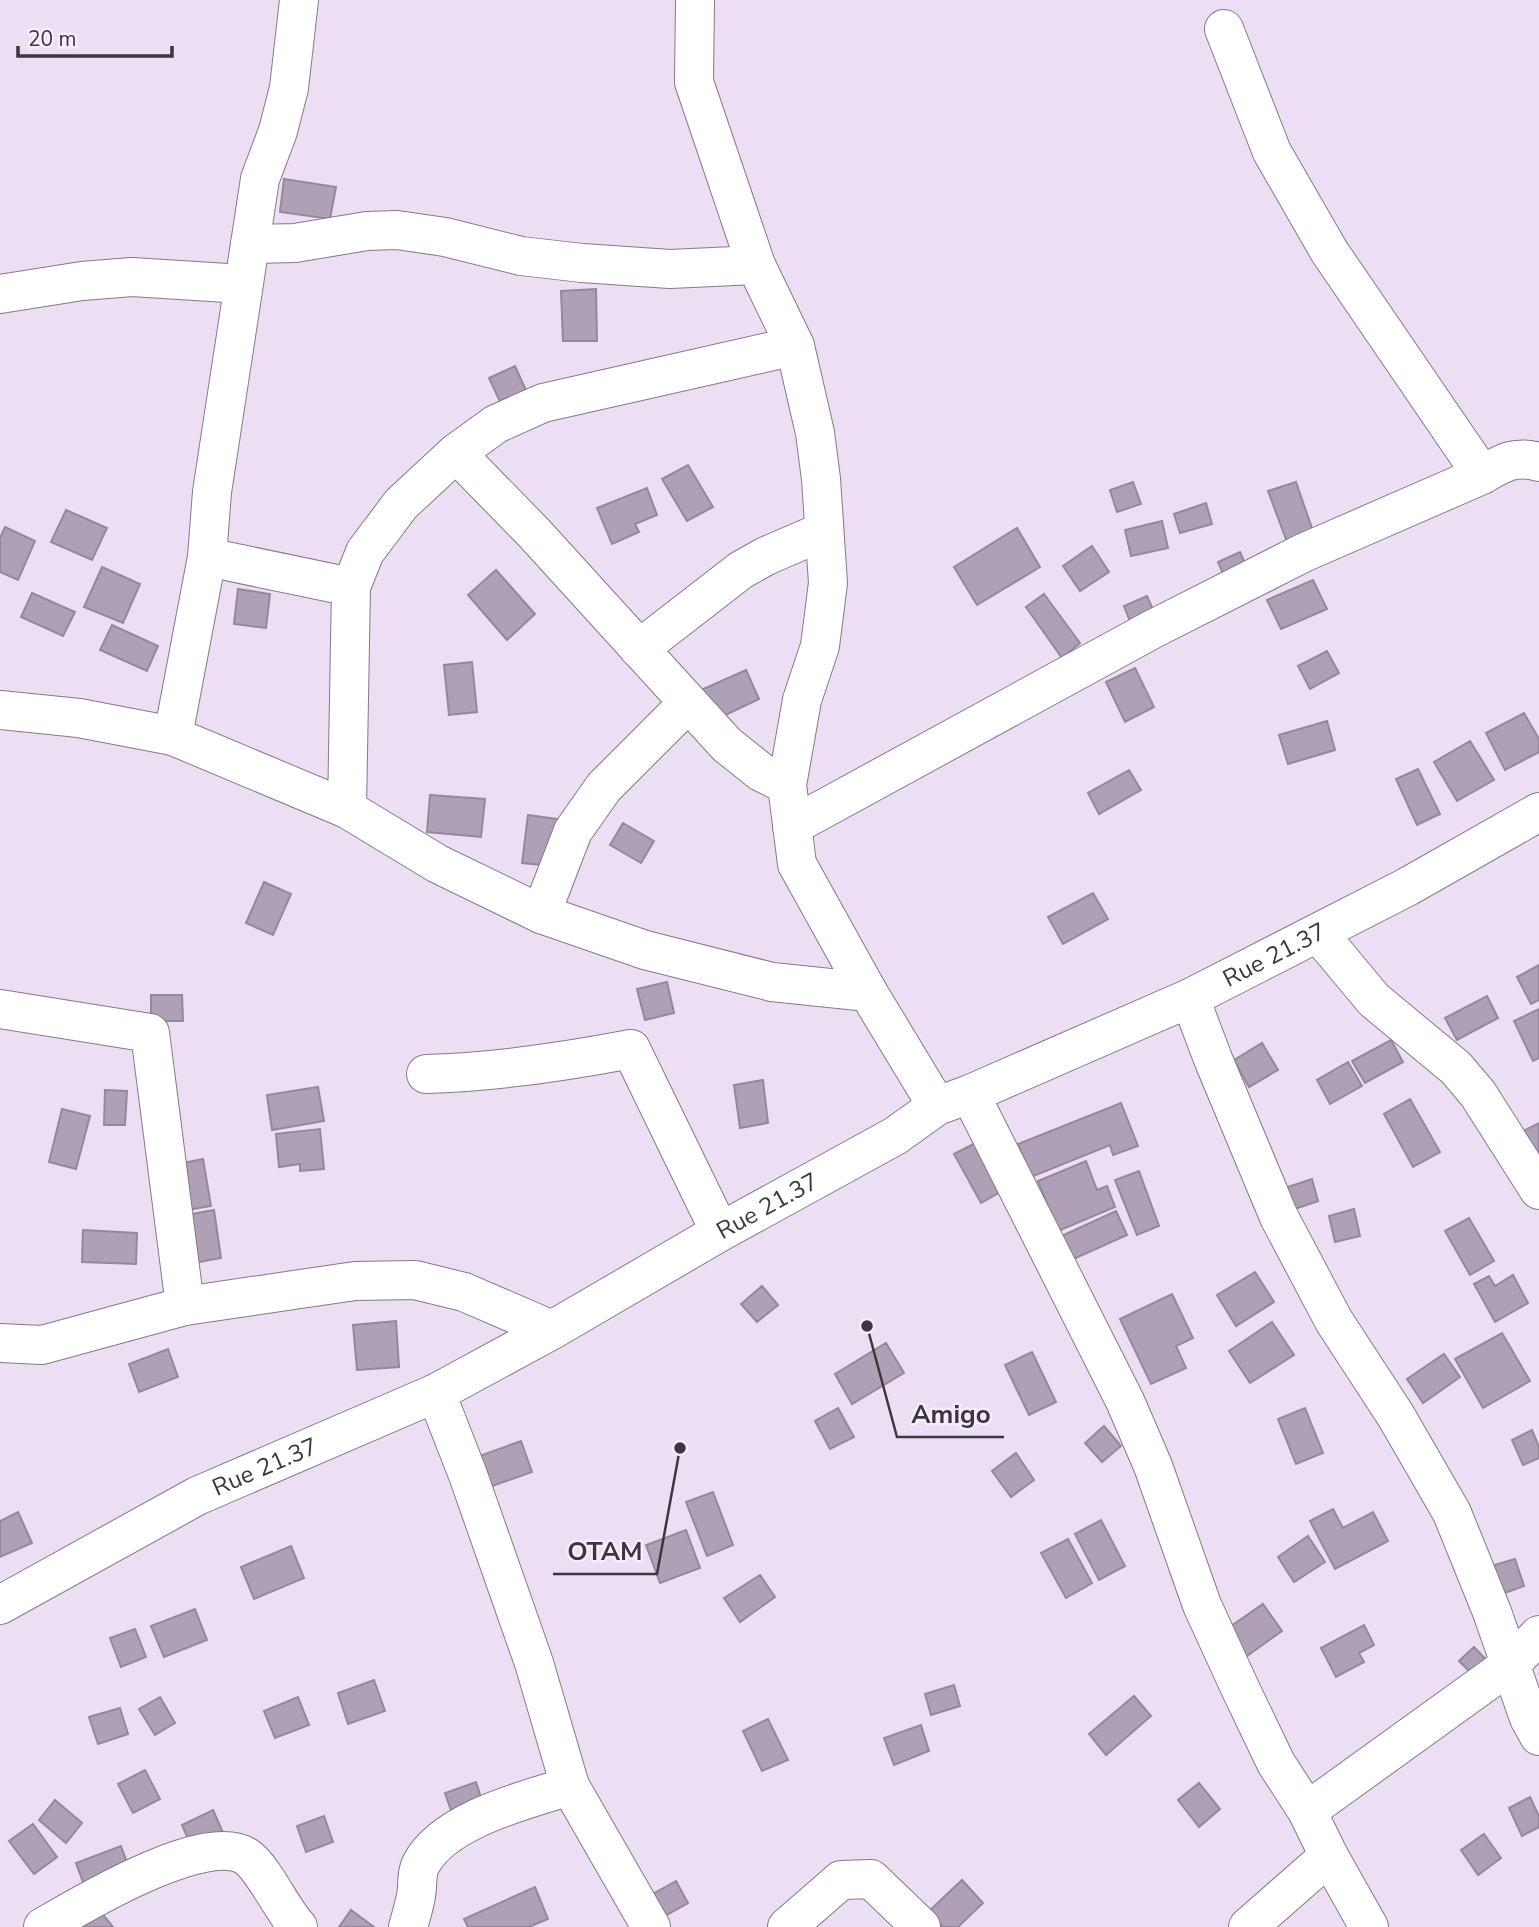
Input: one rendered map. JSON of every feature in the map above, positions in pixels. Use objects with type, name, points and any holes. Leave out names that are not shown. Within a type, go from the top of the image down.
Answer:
[{"type":"street","points":[[173,736],[207,557],[212,492],[260,179],[278,131],[289,88],[299,0]]},
{"type":"street","points":[[695,0],[694,82],[756,265],[794,346],[815,433],[821,479],[828,583],[820,646],[802,700],[788,785],[797,864],[869,992],[954,1100],[1125,1401],[1153,1466],[1202,1605],[1276,1763],[1307,1811],[1369,1927]]},
{"type":"street","points":[[1224,29],[1272,152],[1329,251],[1482,475]]},
{"type":"street","points":[[250,244],[295,243],[367,231],[397,230],[445,237],[521,256],[582,263],[670,269],[756,265]]},
{"type":"street","points":[[0,294],[82,281],[132,277],[243,284]]},
{"type":"street","points":[[347,808],[351,587],[365,552],[401,504],[456,453],[496,424],[543,403],[794,346]]},
{"type":"street","points":[[456,453],[535,534],[727,745],[761,772],[788,785]]},
{"type":"street","points":[[792,826],[1164,623],[1303,553],[1482,475],[1505,461],[1524,458],[1539,462]]},
{"type":"street","points":[[639,649],[741,570],[824,531]]},
{"type":"street","points":[[207,557],[351,587]]},
{"type":"street","points":[[541,914],[573,831],[604,788],[688,703]]},
{"type":"street","points":[[0,710],[79,718],[173,736],[347,808],[438,864],[541,914],[645,950],[772,982],[869,992]]},
{"type":"street","name":"Rue 21.37","points":[[0,1605],[197,1496],[436,1393],[895,1136],[954,1100],[1190,998],[1407,887],[1539,812]]},
{"type":"street","points":[[1318,933],[1374,1000],[1456,1068],[1478,1094],[1539,1190]]},
{"type":"street","points":[[1190,998],[1279,1217],[1334,1321],[1396,1416],[1452,1513],[1511,1664],[1529,1718],[1539,1736]]},
{"type":"street","points":[[0,1009],[150,1033],[185,1306]]},
{"type":"street","points":[[426,1074],[516,1067],[631,1049],[720,1232]]},
{"type":"street","points":[[0,1343],[42,1345],[185,1306],[355,1281],[415,1280],[464,1292],[552,1330]]},
{"type":"street","points":[[436,1393],[468,1475],[534,1663],[570,1786],[650,1927]]},
{"type":"street","points":[[1307,1811],[1511,1664],[1539,1635]]},
{"type":"street","points":[[408,1927],[417,1895],[419,1867],[429,1852],[442,1840],[492,1811],[570,1786]]},
{"type":"street","points":[[43,1927],[144,1874],[194,1855],[226,1849],[247,1857],[298,1927]]},
{"type":"street","points":[[1248,1927],[1329,1856]]},
{"type":"street","points":[[787,1927],[841,1880],[871,1879],[920,1927]]},
{"type":"building","points":[[284,179],[336,187],[330,219],[280,212]]},
{"type":"building","points":[[596,289],[597,341],[563,341],[561,291]]},
{"type":"building","points":[[515,366],[529,397],[503,408],[489,378]]},
{"type":"building","points":[[688,465],[713,507],[687,521],[662,479]]},
{"type":"building","points":[[1133,482],[1141,504],[1117,512],[1110,490]]},
{"type":"building","points":[[1296,482],[1316,540],[1290,550],[1268,491]]},
{"type":"building","points":[[647,488],[657,515],[635,524],[639,532],[612,544],[597,508]]},
{"type":"building","points":[[1206,503],[1212,524],[1180,533],[1174,514]]},
{"type":"building","points":[[66,510],[107,528],[92,560],[51,542]]},
{"type":"building","points":[[1162,521],[1168,548],[1131,556],[1125,530]]},
{"type":"building","points":[[5,527],[35,541],[18,580],[0,572],[0,538]]},
{"type":"building","points":[[1017,528],[1040,567],[977,605],[954,567]]},
{"type":"building","points":[[1092,546],[1109,572],[1080,591],[1063,566]]},
{"type":"building","points":[[1240,552],[1250,575],[1228,585],[1218,562]]},
{"type":"building","points":[[102,567],[140,584],[123,623],[84,607]]},
{"type":"building","points":[[496,570],[535,614],[507,640],[468,595]]},
{"type":"building","points":[[1313,580],[1327,609],[1281,629],[1267,600]]},
{"type":"building","points":[[238,589],[270,594],[266,628],[234,624]]},
{"type":"building","points":[[32,593],[75,612],[63,636],[21,617]]},
{"type":"building","points":[[1044,594],[1080,643],[1062,658],[1026,607]]},
{"type":"building","points":[[1147,596],[1157,619],[1133,629],[1124,606]]},
{"type":"building","points":[[112,625],[158,646],[147,671],[100,650]]},
{"type":"building","points":[[1327,651],[1339,673],[1310,689],[1298,666]]},
{"type":"building","points":[[472,662],[477,712],[449,715],[444,665]]},
{"type":"building","points":[[1135,668],[1154,707],[1125,722],[1106,682]]},
{"type":"building","points":[[746,670],[759,699],[715,720],[701,690]]},
{"type":"building","points":[[1524,713],[1539,739],[1539,752],[1505,770],[1486,733]]},
{"type":"building","points":[[1327,721],[1335,750],[1288,764],[1279,735]]},
{"type":"building","points":[[1470,741],[1494,780],[1457,801],[1434,762]]},
{"type":"building","points":[[1418,769],[1440,814],[1417,825],[1396,779]]},
{"type":"building","points":[[1129,770],[1141,790],[1099,814],[1088,793]]},
{"type":"building","points":[[430,795],[485,799],[481,837],[427,832]]},
{"type":"building","points":[[528,815],[558,819],[551,866],[522,863]]},
{"type":"building","points":[[623,823],[654,841],[641,863],[610,845]]},
{"type":"building","points":[[264,882],[291,894],[273,935],[246,923]]},
{"type":"building","points":[[1093,893],[1108,919],[1063,944],[1048,917]]},
{"type":"building","points":[[1539,965],[1539,1000],[1531,1004],[1517,977]]},
{"type":"building","points":[[667,982],[674,1013],[645,1020],[637,989]]},
{"type":"building","points":[[151,995],[182,995],[183,1021],[151,1021]]},
{"type":"building","points":[[1487,996],[1498,1018],[1457,1040],[1445,1018]]},
{"type":"building","points":[[1539,1009],[1539,1058],[1533,1061],[1514,1021]]},
{"type":"building","points":[[1391,1040],[1403,1062],[1365,1083],[1352,1061]]},
{"type":"building","points":[[1262,1043],[1278,1070],[1249,1087],[1234,1060]]},
{"type":"building","points":[[1348,1062],[1362,1086],[1330,1104],[1317,1080]]},
{"type":"building","points":[[763,1080],[768,1123],[740,1128],[734,1085]]},
{"type":"building","points":[[318,1087],[324,1121],[272,1130],[267,1095]]},
{"type":"building","points":[[105,1090],[127,1091],[125,1125],[104,1125]]},
{"type":"building","points":[[1410,1099],[1440,1152],[1413,1167],[1384,1114]]},
{"type":"building","points":[[1121,1103],[1138,1146],[1113,1155],[1110,1145],[1031,1177],[1018,1144]]},
{"type":"building","points":[[62,1109],[90,1116],[76,1169],[49,1162]]},
{"type":"building","points":[[1539,1123],[1539,1154],[1523,1162],[1511,1137]]},
{"type":"building","points":[[320,1129],[324,1169],[300,1171],[300,1164],[279,1167],[276,1134]]},
{"type":"building","points":[[977,1142],[1002,1191],[981,1203],[954,1154]]},
{"type":"building","points":[[203,1159],[211,1206],[187,1210],[178,1164]]},
{"type":"building","points":[[1086,1161],[1097,1190],[1107,1186],[1115,1207],[1058,1231],[1038,1181]]},
{"type":"building","points":[[1139,1171],[1159,1226],[1137,1235],[1115,1180]]},
{"type":"building","points":[[1312,1179],[1318,1201],[1292,1210],[1285,1188]]},
{"type":"building","points":[[1354,1209],[1360,1236],[1335,1242],[1329,1216]]},
{"type":"building","points":[[214,1210],[221,1258],[193,1263],[186,1215]]},
{"type":"building","points":[[1116,1211],[1127,1235],[1067,1262],[1057,1238]]},
{"type":"building","points":[[1469,1218],[1494,1261],[1470,1275],[1445,1231]]},
{"type":"building","points":[[83,1230],[137,1233],[136,1264],[82,1262]]},
{"type":"building","points":[[1255,1272],[1274,1302],[1236,1326],[1217,1295]]},
{"type":"building","points":[[1513,1275],[1528,1303],[1495,1322],[1474,1284],[1489,1276],[1495,1286]]},
{"type":"building","points":[[762,1286],[778,1305],[757,1322],[741,1304]]},
{"type":"building","points":[[1172,1294],[1193,1338],[1176,1346],[1186,1368],[1151,1384],[1120,1319]]},
{"type":"building","points":[[396,1321],[399,1367],[357,1370],[353,1325]]},
{"type":"building","points":[[1272,1322],[1294,1355],[1250,1383],[1229,1351]]},
{"type":"building","points":[[1502,1333],[1530,1381],[1483,1408],[1455,1359]]},
{"type":"building","points":[[886,1343],[904,1373],[852,1404],[835,1374]]},
{"type":"building","points":[[168,1349],[178,1377],[139,1392],[129,1364]]},
{"type":"building","points":[[1032,1352],[1056,1402],[1029,1415],[1005,1365]]},
{"type":"building","points":[[1444,1354],[1460,1377],[1423,1403],[1407,1379]]},
{"type":"building","points":[[838,1408],[854,1437],[830,1449],[815,1421]]},
{"type":"building","points":[[1305,1408],[1323,1453],[1296,1464],[1278,1419]]},
{"type":"building","points":[[1104,1426],[1121,1446],[1102,1462],[1085,1443]]},
{"type":"building","points":[[1532,1430],[1539,1447],[1539,1458],[1523,1465],[1512,1440]]},
{"type":"building","points":[[521,1441],[532,1472],[481,1490],[471,1459]]},
{"type":"building","points":[[1016,1453],[1034,1480],[1011,1497],[992,1471]]},
{"type":"building","points":[[713,1492],[733,1545],[707,1556],[686,1502]]},
{"type":"building","points":[[1333,1509],[1343,1528],[1373,1512],[1388,1541],[1335,1569],[1310,1521]]},
{"type":"building","points":[[18,1512],[32,1543],[0,1557],[0,1521]]},
{"type":"building","points":[[1101,1520],[1125,1566],[1099,1580],[1075,1534]]},
{"type":"building","points":[[686,1530],[700,1568],[660,1583],[646,1545]]},
{"type":"building","points":[[1308,1536],[1325,1562],[1294,1582],[1278,1557]]},
{"type":"building","points":[[1068,1539],[1092,1583],[1066,1598],[1041,1553]]},
{"type":"building","points":[[291,1546],[304,1578],[254,1599],[241,1567]]},
{"type":"building","points":[[1515,1559],[1524,1586],[1497,1596],[1488,1567]]},
{"type":"building","points":[[760,1575],[775,1597],[740,1622],[724,1598]]},
{"type":"building","points":[[1263,1604],[1282,1631],[1240,1661],[1221,1633]]},
{"type":"building","points":[[195,1609],[207,1640],[164,1657],[151,1626]]},
{"type":"building","points":[[1364,1625],[1374,1645],[1359,1653],[1364,1662],[1336,1677],[1321,1648]]},
{"type":"building","points":[[135,1629],[146,1657],[121,1667],[110,1638]]},
{"type":"building","points":[[1474,1647],[1494,1668],[1480,1682],[1459,1661]]},
{"type":"building","points":[[374,1680],[385,1711],[348,1724],[338,1693]]},
{"type":"building","points":[[954,1685],[960,1706],[931,1715],[925,1694]]},
{"type":"building","points":[[1134,1696],[1151,1716],[1106,1755],[1089,1734]]},
{"type":"building","points":[[160,1697],[175,1723],[155,1735],[139,1709]]},
{"type":"building","points":[[298,1697],[309,1725],[275,1738],[264,1711]]},
{"type":"building","points":[[120,1708],[128,1734],[98,1744],[89,1717]]},
{"type":"building","points":[[768,1719],[788,1760],[762,1771],[743,1731]]},
{"type":"building","points":[[921,1725],[929,1751],[894,1765],[884,1738]]},
{"type":"building","points":[[145,1770],[160,1799],[133,1813],[118,1784]]},
{"type":"building","points":[[476,1782],[484,1807],[454,1819],[445,1793]]},
{"type":"building","points":[[1199,1783],[1220,1809],[1199,1827],[1178,1800]]},
{"type":"building","points":[[1530,1797],[1539,1816],[1539,1827],[1522,1836],[1509,1808]]},
{"type":"building","points":[[55,1800],[82,1823],[66,1843],[39,1820]]},
{"type":"building","points":[[213,1810],[224,1835],[192,1848],[182,1825]]},
{"type":"building","points":[[324,1816],[333,1842],[306,1852],[297,1826]]},
{"type":"building","points":[[33,1824],[57,1857],[34,1874],[9,1841]]},
{"type":"building","points":[[1484,1834],[1501,1858],[1478,1875],[1461,1850]]},
{"type":"building","points":[[121,1846],[132,1876],[87,1893],[76,1863]]},
{"type":"building","points":[[962,1880],[983,1903],[958,1927],[943,1927],[928,1912]]},
{"type":"building","points":[[676,1881],[688,1903],[656,1921],[644,1899]]},
{"type":"building","points":[[535,1887],[548,1919],[529,1927],[468,1927],[464,1919]]},
{"type":"building","points":[[351,1910],[374,1927],[339,1927]]},
{"type":"building","points":[[101,1912],[113,1927],[83,1927]]},
{"type":"place","name":"Amigo","points":[[867,1326]]},
{"type":"place","name":"OTAM","points":[[680,1448]]}]
